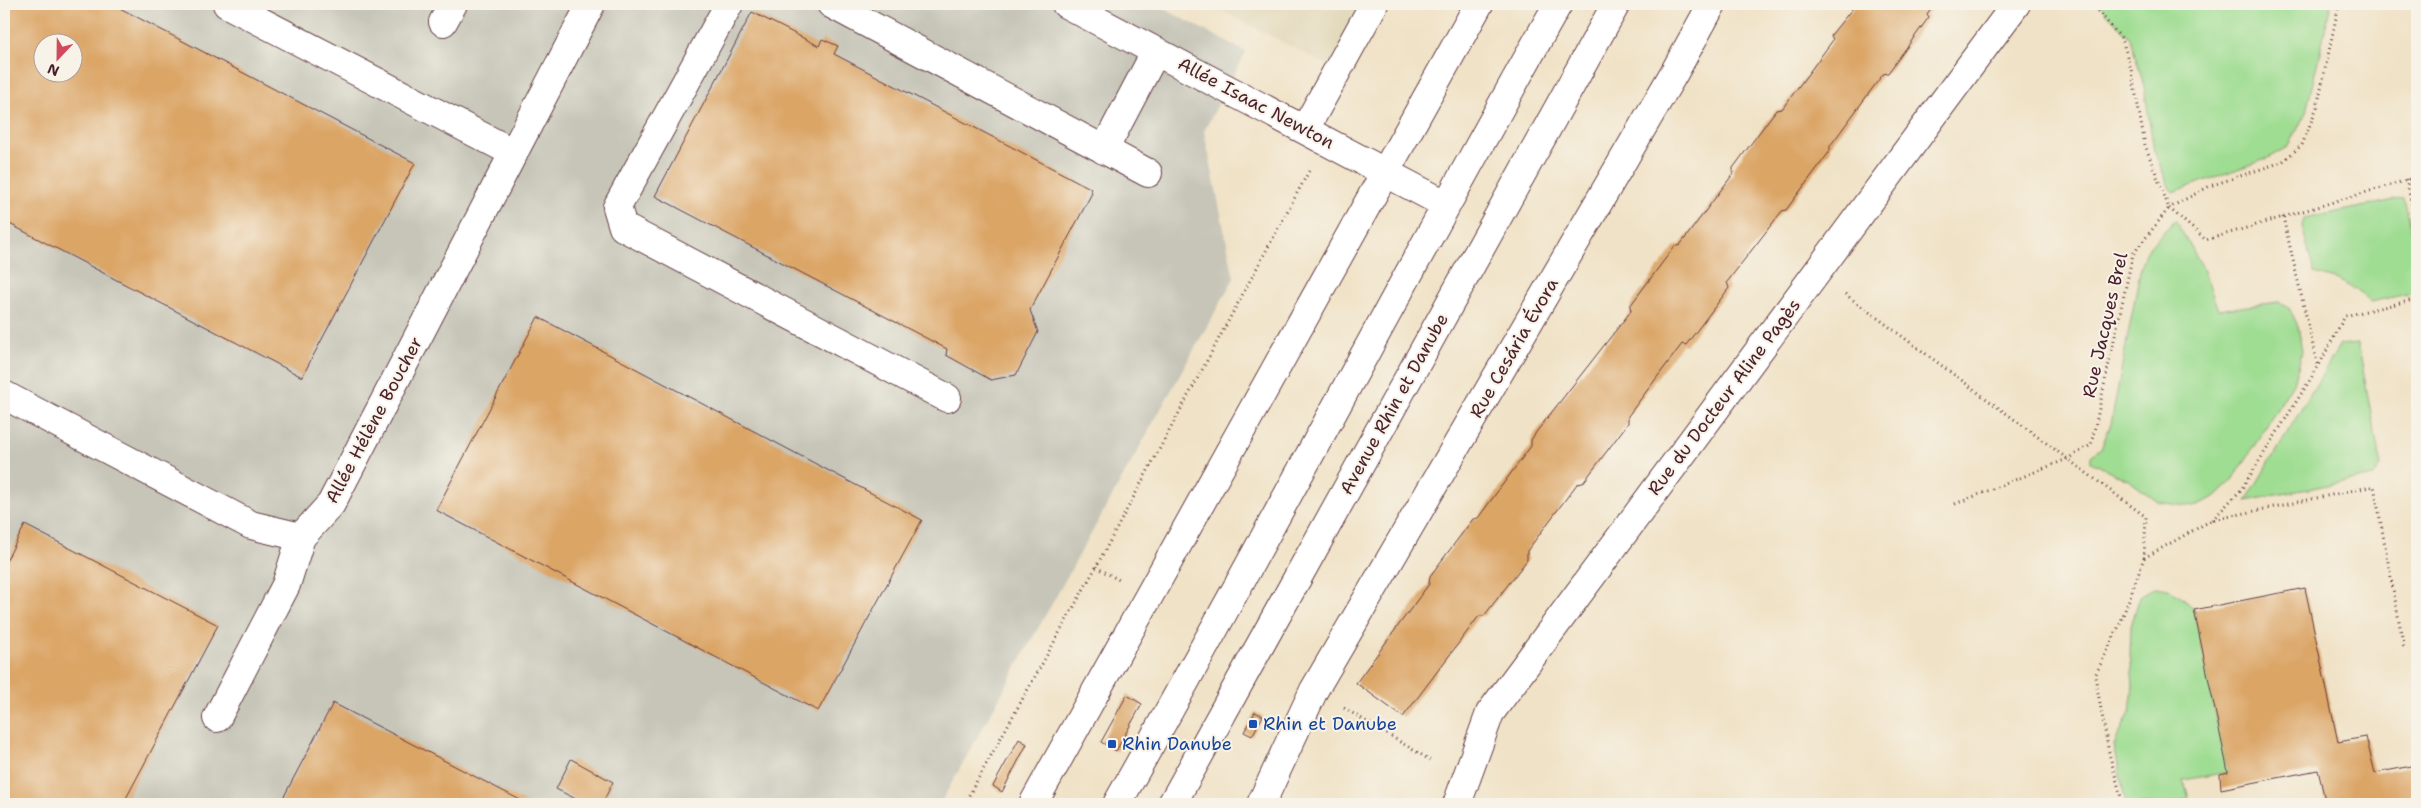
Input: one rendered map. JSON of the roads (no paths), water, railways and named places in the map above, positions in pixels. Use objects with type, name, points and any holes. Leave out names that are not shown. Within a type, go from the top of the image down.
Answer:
[{"type":"street","points":[[227,4],[514,153]]},
{"type":"street","name":"Allée Hélène Boucher","points":[[301,538],[331,504],[591,4]]},
{"type":"street","points":[[729,4],[617,207],[623,227],[947,398]]},
{"type":"street","points":[[830,4],[1148,173]]},
{"type":"street","name":"Allée Isaac Newton","points":[[1066,4],[1386,171],[1445,204]]},
{"type":"street","points":[[1305,129],[1374,4]]},
{"type":"street","points":[[1034,804],[1479,4]]},
{"type":"street","points":[[1116,804],[1213,633],[1445,204],[1558,4]]},
{"type":"street","name":"Avenue Rhin et Danube","points":[[1172,804],[1616,4]]},
{"type":"street","name":"Rue Cesária Évora","points":[[1261,804],[1314,690],[1674,73],[1712,4]]},
{"type":"street","name":"Rue du Docteur Aline Pagès","points":[[1457,804],[1490,714],[2016,4]]},
{"type":"street","points":[[1104,150],[1156,51]]},
{"type":"street","points":[[4,395],[251,525],[301,538],[286,585],[217,718]]},
{"type":"place","name":"Rhin et Danube","points":[[1253,724]]},
{"type":"place","name":"Rhin Danube","points":[[1112,744]]}]
